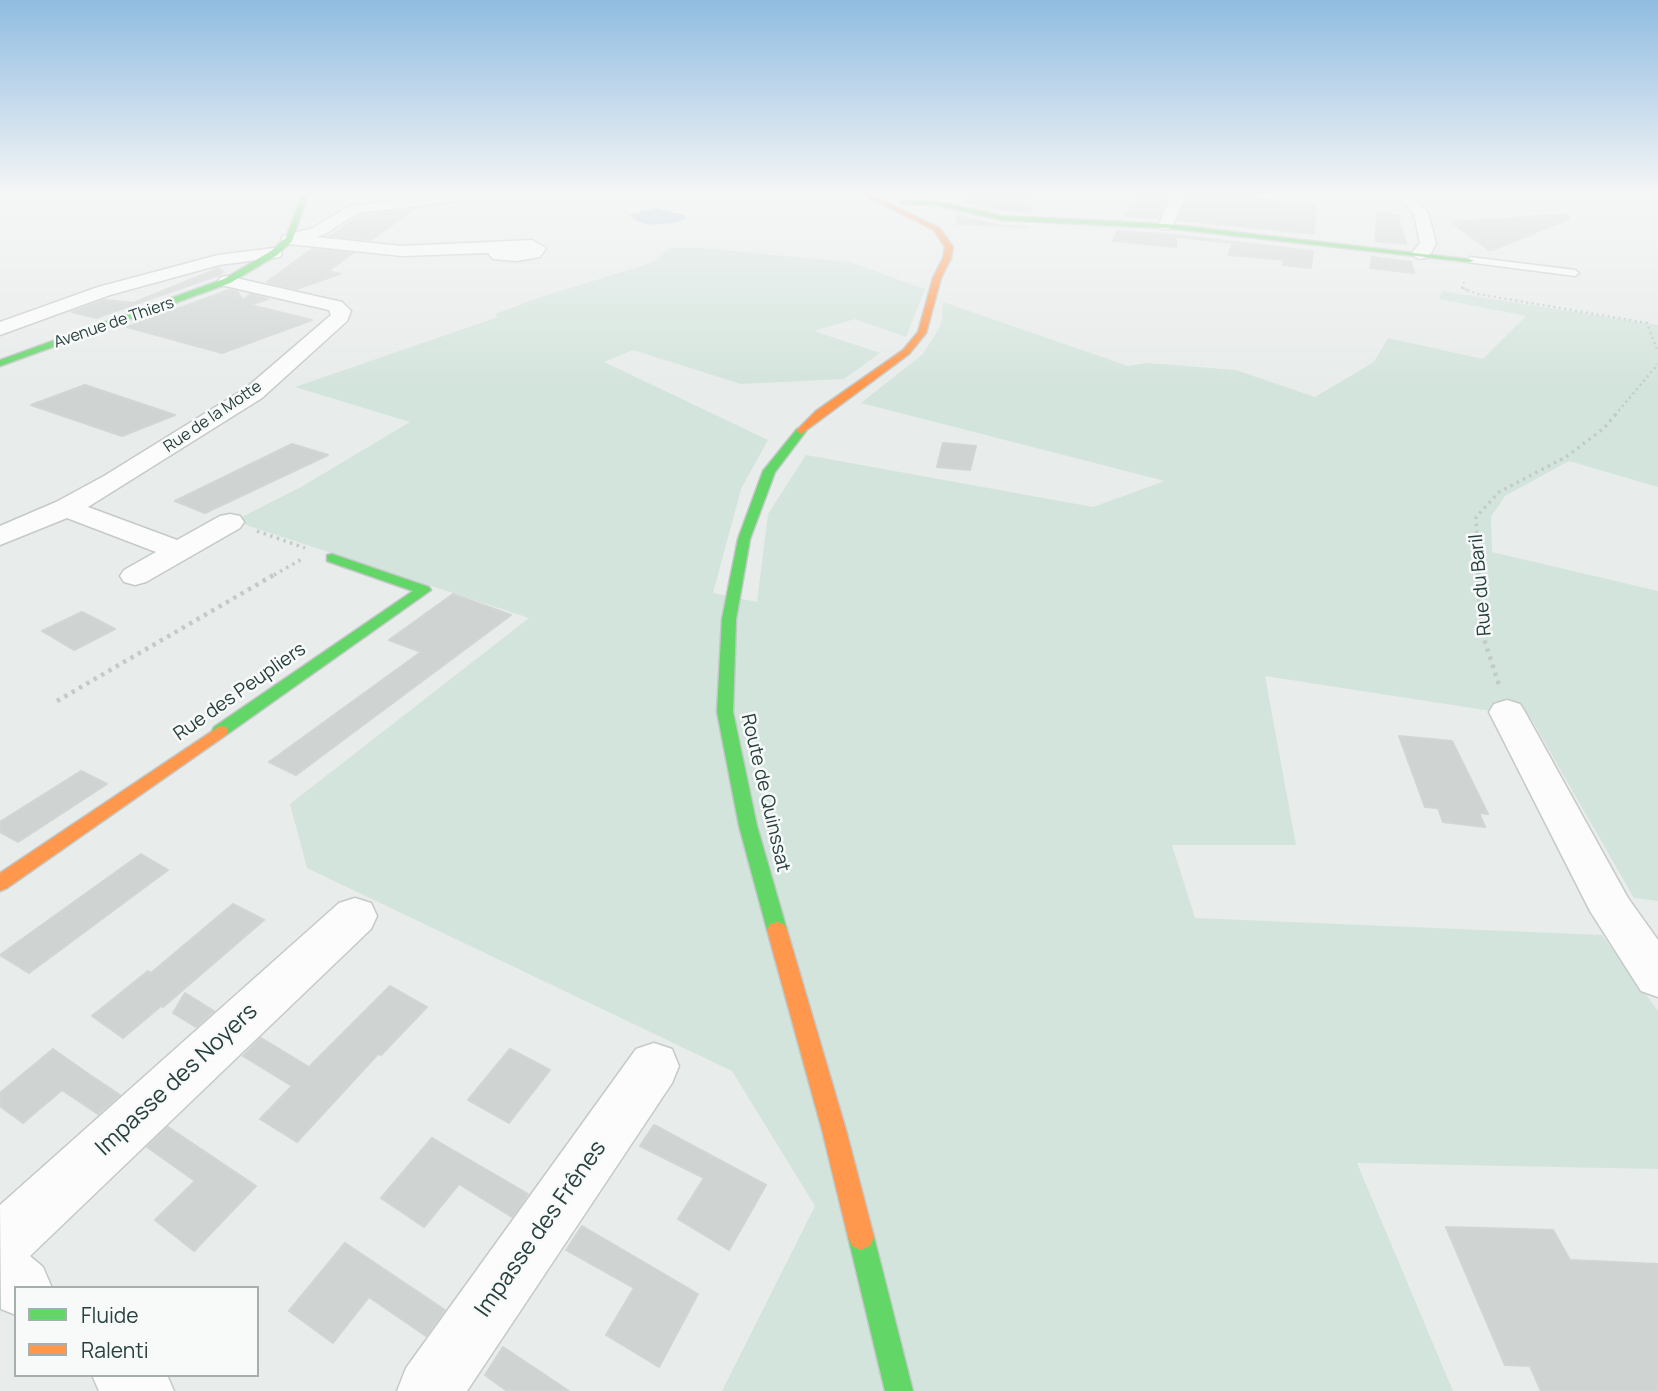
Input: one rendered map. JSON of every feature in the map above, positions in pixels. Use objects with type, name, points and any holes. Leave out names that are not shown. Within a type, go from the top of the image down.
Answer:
[{"type":"street","points":[[0,329],[104,291],[218,260],[243,257]]},
{"type":"street","name":"Avenue de Thiers","points":[[0,363],[227,281],[267,257]]},
{"type":"street","name":"Route de Quinssat","points":[[899,1391],[834,1130],[748,827],[725,712],[729,619],[741,552],[769,471],[791,440],[820,413],[906,352],[922,332],[945,257]]},
{"type":"street","points":[[1445,257],[1464,259]]},
{"type":"street","name":"Rue de la Motte","points":[[0,536],[66,508],[113,482],[254,393],[340,317],[342,311],[335,306],[227,281]]},
{"type":"street","points":[[66,508],[180,551]]},
{"type":"street","points":[[135,576],[230,522]]},
{"type":"street","name":"Rue des Peupliers","points":[[0,883],[424,590],[332,558]]},
{"type":"street","points":[[1507,712],[1612,911],[1658,977]]},
{"type":"street","name":"Impasse des Noyers","points":[[0,1244],[355,916]]},
{"type":"street","name":"Impasse des Frênes","points":[[429,1391],[654,1066]]},
{"type":"street","points":[[0,1269],[20,1286]]},
{"type":"street","points":[[126,1377],[142,1391]]},
{"type":"lane","points":[[1464,259],[1575,273]]},
{"type":"path","points":[[1464,259],[1469,266],[1462,288],[1468,292],[1647,323],[1658,352]]},
{"type":"path","name":"Rue du Baril","points":[[1507,712],[1481,630],[1476,517],[1499,492],[1566,457],[1604,428],[1658,364]]},
{"type":"path","points":[[230,522],[332,558]]},
{"type":"path","points":[[57,701],[314,551]]},
{"type":"shaded area","points":[[660,257],[796,257],[849,262],[925,289],[906,337],[855,319],[814,331],[880,353],[844,379],[741,384],[633,350],[604,362],[768,440],[741,489],[713,593],[757,602],[768,514],[806,455],[1093,507],[1165,481],[861,403],[923,354],[941,325],[943,302],[1128,366],[1147,363],[1236,370],[1315,397],[1374,362],[1388,338],[1483,359],[1526,316],[1439,299],[1442,291],[1658,325],[1658,487],[1569,461],[1505,496],[1491,517],[1492,552],[1658,591],[1658,901],[1634,898],[1530,717],[1265,676],[1296,845],[1172,845],[1195,918],[1602,935],[1658,1011],[1658,1169],[1357,1163],[1453,1391],[722,1391],[815,1206],[732,1071],[307,868],[290,804],[529,618],[234,521],[301,487],[410,422],[295,387],[498,317],[495,314],[541,297],[654,262]]},
{"type":"building","points":[[301,257],[348,257],[328,271],[340,274],[296,289],[267,282]]},
{"type":"building","points":[[1250,257],[1312,257],[1311,268],[1283,265],[1284,260]]},
{"type":"building","points":[[1372,257],[1411,262],[1414,273],[1370,268]]},
{"type":"building","points":[[219,268],[223,272],[219,275],[96,318],[72,312],[105,300],[133,303]]},
{"type":"building","points":[[229,290],[237,291],[243,300],[250,294],[268,299],[250,305],[312,320],[222,353],[127,327]]},
{"type":"building","points":[[85,385],[175,415],[122,436],[31,405]]},
{"type":"building","points":[[943,443],[976,446],[970,470],[937,467]]},
{"type":"building","points":[[292,444],[328,455],[205,513],[175,501]]},
{"type":"building","points":[[453,594],[511,615],[296,775],[269,762],[421,652],[389,640]]},
{"type":"building","points":[[82,612],[115,629],[74,650],[42,631]]},
{"type":"building","points":[[1399,736],[1452,741],[1488,814],[1479,813],[1485,827],[1443,822],[1438,808],[1425,807]]},
{"type":"building","points":[[81,771],[107,784],[18,842],[0,832],[0,822]]},
{"type":"building","points":[[141,854],[168,870],[29,973],[0,955]]},
{"type":"building","points":[[233,904],[264,920],[163,1007],[123,1038],[92,1016],[148,971],[151,973]]},
{"type":"building","points":[[390,986],[427,1007],[381,1055],[378,1054],[297,1142],[260,1119],[292,1086],[243,1056],[261,1038],[309,1067]]},
{"type":"building","points":[[185,993],[214,1011],[196,1027],[173,1013]]},
{"type":"building","points":[[53,1049],[120,1095],[98,1114],[62,1090],[23,1123],[0,1106],[0,1093]]},
{"type":"building","points":[[510,1049],[550,1070],[509,1123],[468,1100]]},
{"type":"building","points":[[654,1125],[766,1185],[729,1250],[678,1219],[704,1178],[640,1146]]},
{"type":"building","points":[[168,1127],[256,1186],[194,1251],[155,1220],[195,1181],[147,1147]]},
{"type":"building","points":[[432,1138],[528,1194],[512,1217],[459,1184],[424,1227],[381,1198]]},
{"type":"building","points":[[582,1226],[698,1294],[659,1367],[606,1335],[634,1288],[566,1250]]},
{"type":"building","points":[[1446,1227],[1553,1230],[1570,1260],[1658,1264],[1658,1391],[1541,1391],[1530,1366],[1505,1365]]},
{"type":"building","points":[[345,1243],[445,1310],[426,1336],[369,1297],[333,1343],[289,1311]]},
{"type":"building","points":[[503,1347],[569,1391],[507,1391],[485,1375]]},
{"type":"traffic: fast","points":[[0,363],[227,281],[267,257]]},
{"type":"traffic: fast","points":[[1442,257],[1470,260]]},
{"type":"traffic: fast","points":[[777,930],[748,826],[725,712],[729,619],[744,539],[769,471],[801,431]]},
{"type":"traffic: fast","points":[[220,731],[424,590],[332,558]]},
{"type":"traffic: fast","points":[[861,1237],[899,1391]]},
{"type":"traffic: slow","points":[[801,431],[820,413],[906,352],[922,333],[937,278],[947,257]]},
{"type":"traffic: slow","points":[[0,883],[220,731]]},
{"type":"traffic: slow","points":[[777,930],[834,1130],[861,1237]]}]
